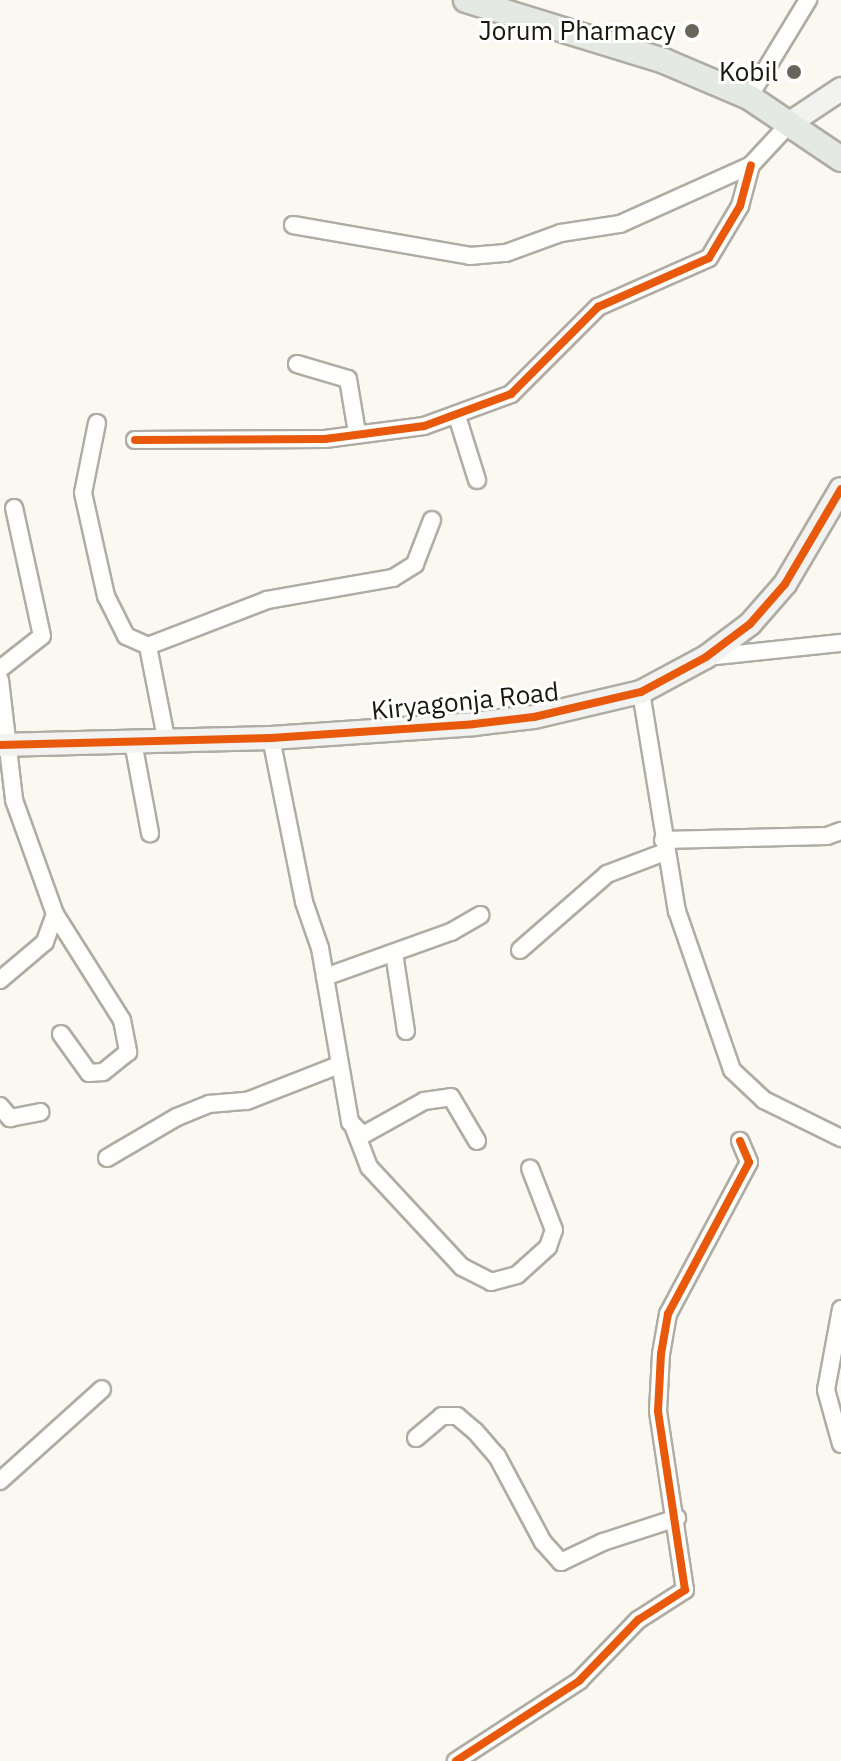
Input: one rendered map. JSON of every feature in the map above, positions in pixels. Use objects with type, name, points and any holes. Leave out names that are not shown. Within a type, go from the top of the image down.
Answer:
[{"type":"main road","points":[[466,0],[518,6],[749,97],[841,159]]},
{"type":"street","points":[[749,97],[808,0]]},
{"type":"street","points":[[293,225],[470,256],[494,255],[561,233],[620,224],[751,165],[790,123],[841,89]]},
{"type":"street","points":[[135,440],[290,443],[424,426],[511,394],[598,307],[709,258],[740,206],[751,165]]},
{"type":"street","points":[[297,364],[348,379],[357,433]]},
{"type":"street","points":[[457,416],[477,480]]},
{"type":"street","points":[[97,423],[83,493],[106,596],[126,636],[148,646],[267,600],[393,578],[415,564],[432,520]]},
{"type":"street","name":"Kiryagonja Road","points":[[4,745],[133,742],[166,738],[271,738],[534,717],[641,692],[706,657],[750,624],[785,584],[841,489]]},
{"type":"street","points":[[0,669],[42,636],[14,508]]},
{"type":"street","points":[[706,657],[841,643]]},
{"type":"street","points":[[148,646],[166,738]]},
{"type":"street","points":[[0,680],[4,745],[18,813],[55,914],[122,1020],[128,1052],[103,1072],[89,1073],[61,1034]]},
{"type":"street","points":[[641,692],[677,911],[732,1070],[764,1100],[841,1138]]},
{"type":"street","points":[[271,738],[304,902],[325,977],[339,1065],[354,1128],[369,1167],[462,1267],[491,1282],[517,1275],[548,1247],[554,1230],[530,1168]]},
{"type":"street","points":[[133,742],[150,833]]},
{"type":"street","points":[[520,950],[607,874],[664,846],[841,831]]},
{"type":"street","points":[[0,980],[45,942],[55,914]]},
{"type":"street","points":[[325,977],[394,953],[481,915]]},
{"type":"street","points":[[394,953],[406,1031]]},
{"type":"street","points":[[107,1158],[177,1117],[209,1104],[247,1101],[339,1065]]},
{"type":"street","points":[[354,1128],[363,1135],[424,1101],[451,1097],[477,1141]]},
{"type":"street","points":[[0,1106],[10,1118],[40,1112]]},
{"type":"street","points":[[456,1761],[579,1681],[638,1620],[685,1590],[677,1518],[658,1411],[661,1354],[668,1314],[749,1162],[740,1141]]},
{"type":"street","points":[[841,1309],[826,1390],[841,1444]]},
{"type":"street","points":[[0,1481],[102,1389]]},
{"type":"street","points":[[416,1438],[442,1416],[457,1416],[475,1431],[497,1456],[543,1542],[561,1562],[603,1542],[677,1518]]},
{"type":"cycle path","points":[[135,440],[325,439],[424,426],[511,394],[598,307],[709,258],[740,206],[751,165]]},
{"type":"cycle path","points":[[0,745],[271,738],[474,724],[534,717],[641,692],[706,657],[750,624],[785,584],[841,489]]},
{"type":"cycle path","points":[[456,1761],[579,1681],[638,1620],[685,1590],[658,1411],[661,1354],[668,1314],[749,1162],[740,1141]]},
{"type":"place","name":"Jorum Pharmacy","points":[[692,31]]},
{"type":"place","name":"Kobil","points":[[794,72]]}]
